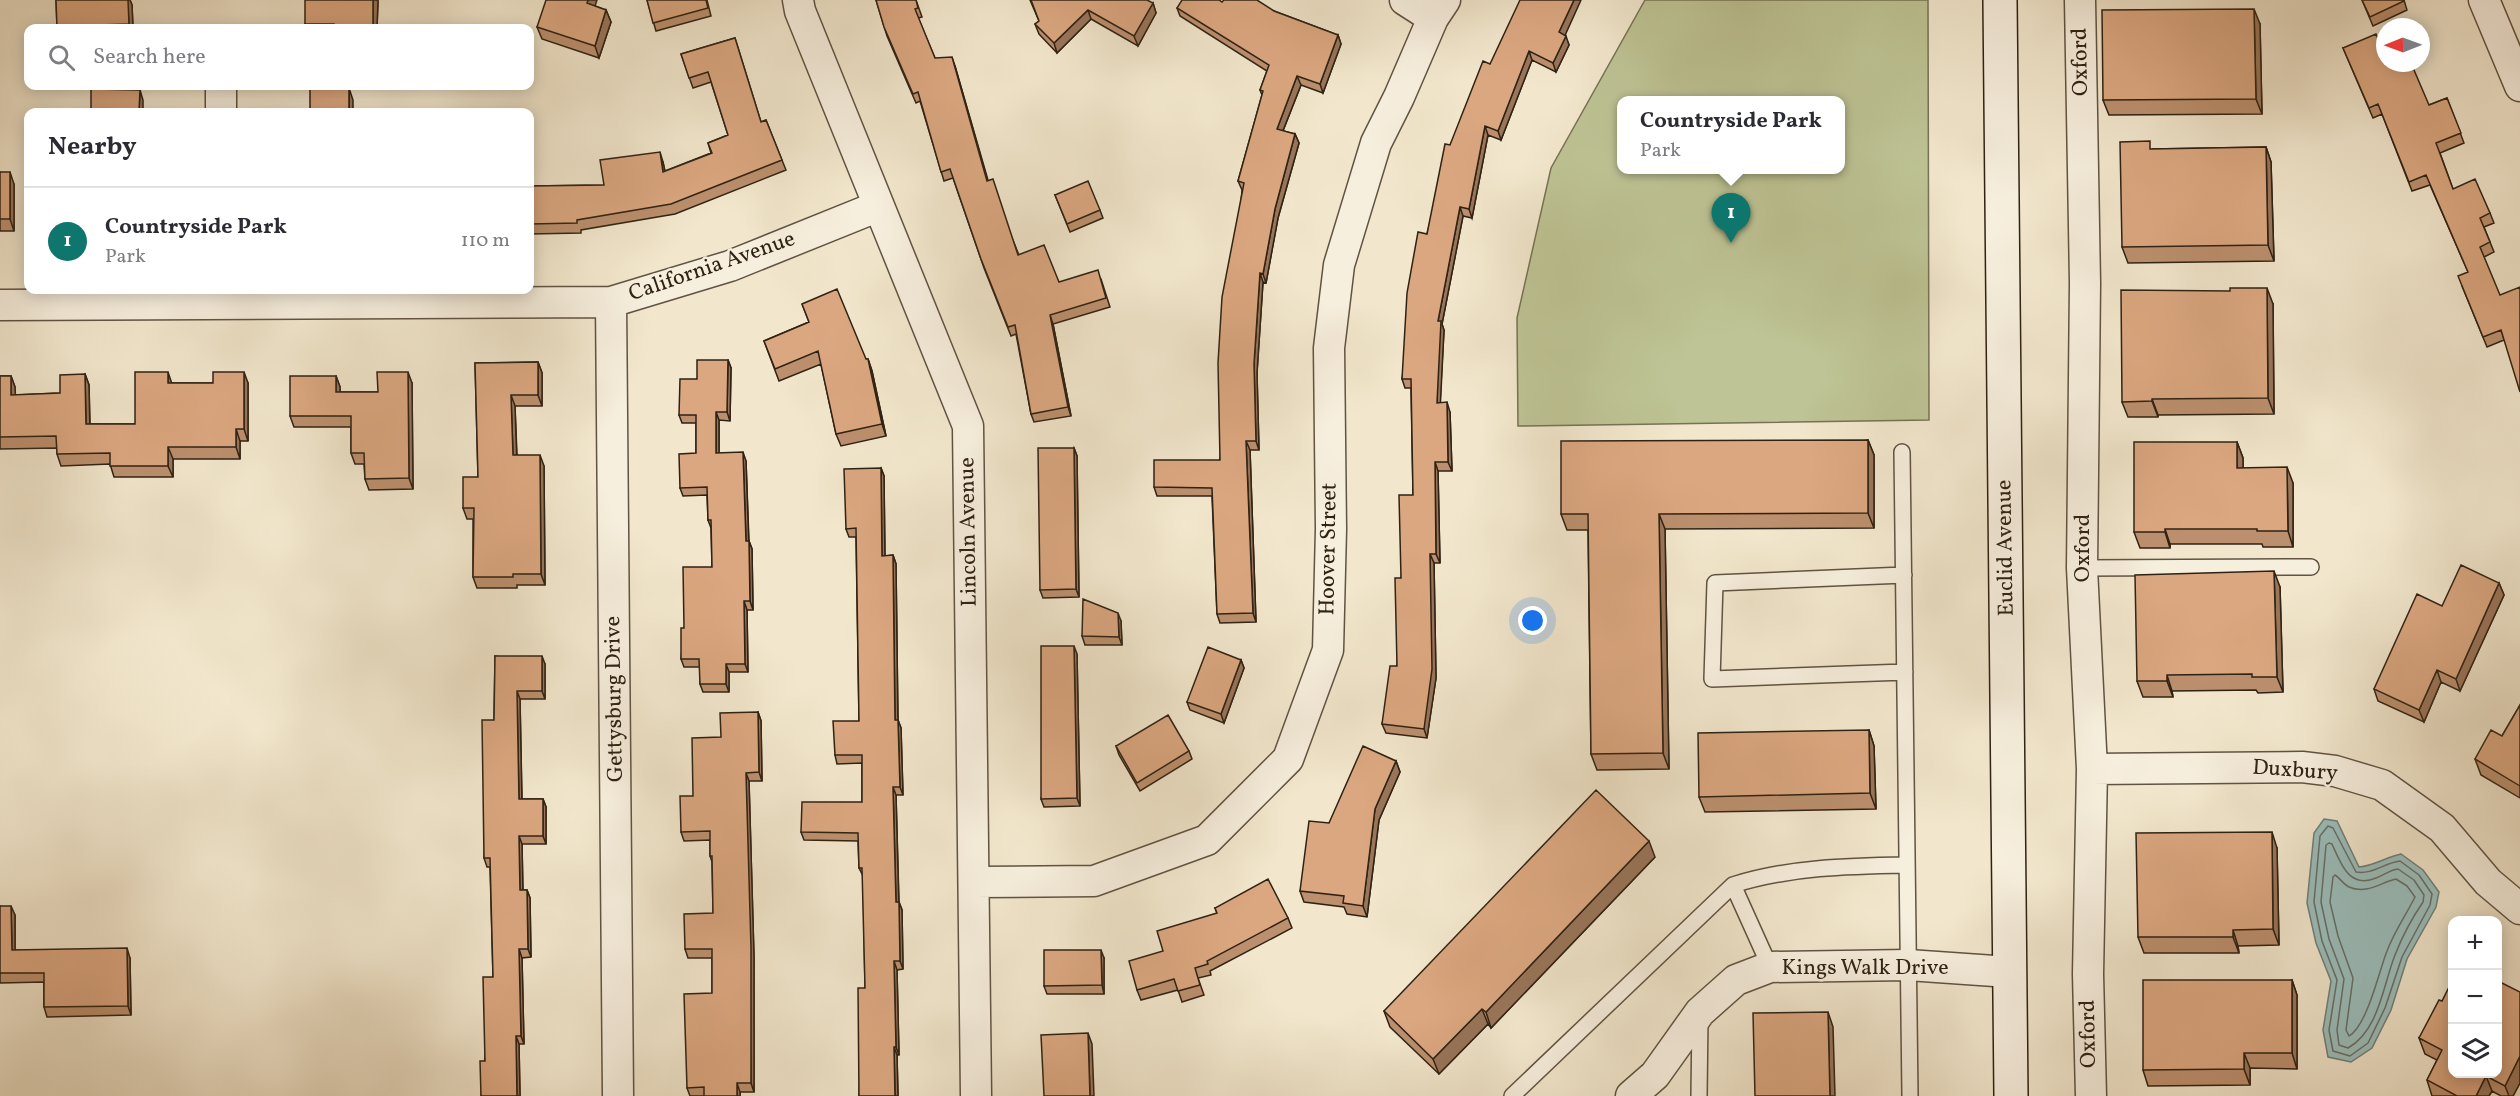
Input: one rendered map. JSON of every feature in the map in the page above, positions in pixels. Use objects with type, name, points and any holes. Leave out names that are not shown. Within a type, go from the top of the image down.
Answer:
[{"type":"main road","name":"Euclid Avenue","points":[[2000,0],[2011,1096]]},
{"type":"street","name":"Lincoln Avenue","points":[[798,0],[800,11],[968,426],[976,1096]]},
{"type":"street","points":[[1405,0],[1439,9]]},
{"type":"street","name":"Oxford","points":[[2080,0],[2085,283],[2082,568],[2092,769],[2088,974],[2091,1096]]},
{"type":"street","points":[[2484,0],[2520,86]]},
{"type":"street","name":"Hoover Street","points":[[974,882],[1094,881],[1207,840],[1288,759],[1328,650],[1331,529],[1329,348],[1340,265],[1376,143],[1439,9]]},
{"type":"street","points":[[220,90],[221,108]]},
{"type":"street","name":"California Avenue","points":[[0,304],[222,296],[611,302],[730,266],[879,206]]},
{"type":"street","name":"Gettysburg Drive","points":[[611,302],[618,1096]]},
{"type":"street","name":"Duxbury","points":[[2092,769],[2302,767],[2335,771],[2382,785],[2442,828],[2488,882],[2520,909]]},
{"type":"street","name":"Kings Walk Drive","points":[[1631,1096],[1654,1075],[1700,1012],[1736,980],[1770,967],[1908,965],[2010,972]]},
{"type":"lane","points":[[1902,452],[1910,1096]]},
{"type":"lane","points":[[2082,568],[2311,567]]},
{"type":"lane","points":[[1904,575],[1715,583],[1712,679],[1905,672]]},
{"type":"lane","points":[[1512,1096],[1733,885],[1767,874],[1836,866],[1907,865]]},
{"type":"lane","points":[[1733,885],[1770,967]]},
{"type":"lane","points":[[1699,1096],[1700,1012]]},
{"type":"green space","points":[[1645,0],[1928,0],[1929,420],[1518,426],[1517,318],[1551,168]]},
{"type":"water","points":[[2324,819],[2337,821],[2359,867],[2401,854],[2423,870],[2439,892],[2436,907],[2407,959],[2391,1010],[2372,1048],[2351,1062],[2328,1057],[2323,1030],[2331,981],[2316,943],[2307,903],[2314,833]]},
{"type":"building","points":[[56,0],[128,0],[129,24],[57,24]]},
{"type":"building","points":[[305,0],[373,0],[373,24],[305,24]]},
{"type":"building","points":[[546,0],[588,0],[587,3],[606,10],[595,46],[537,27]]},
{"type":"building","points":[[647,0],[706,0],[708,8],[653,23]]},
{"type":"building","points":[[876,0],[916,0],[918,8],[915,9],[935,58],[952,57],[987,181],[993,179],[1018,255],[1044,245],[1059,282],[1098,270],[1106,298],[1050,315],[1068,407],[1031,414],[1015,325],[1008,327],[981,259],[950,169],[941,172],[918,92],[913,94],[884,27]]},
{"type":"building","points":[[1031,0],[1147,0],[1153,3],[1134,36],[1088,10],[1054,43],[1035,24],[1039,21]]},
{"type":"building","points":[[1182,0],[1219,0],[1222,2],[1224,0],[1257,0],[1274,11],[1338,35],[1320,84],[1297,76],[1277,129],[1295,134],[1275,209],[1263,274],[1260,273],[1254,364],[1256,441],[1246,441],[1253,613],[1217,614],[1212,488],[1154,487],[1154,460],[1220,460],[1218,363],[1222,297],[1244,183],[1238,181],[1263,91],[1260,90],[1269,65],[1177,8]]},
{"type":"building","points":[[1520,0],[1574,0],[1559,32],[1566,36],[1553,63],[1529,51],[1498,131],[1485,126],[1469,209],[1460,207],[1438,321],[1441,321],[1437,403],[1447,402],[1448,462],[1435,462],[1436,554],[1430,554],[1432,669],[1424,729],[1382,724],[1390,666],[1397,666],[1395,578],[1401,578],[1399,495],[1413,495],[1411,379],[1402,379],[1407,293],[1418,232],[1427,234],[1445,144],[1450,145],[1483,61],[1490,64]]},
{"type":"building","points":[[2362,0],[2404,0],[2404,1],[2370,17]]},
{"type":"building","points":[[2254,9],[2256,99],[2103,100],[2102,10]]},
{"type":"building","points":[[2376,34],[2376,72],[2415,72],[2429,105],[2447,98],[2461,133],[2436,143],[2453,189],[2475,179],[2490,213],[2480,218],[2490,242],[2480,247],[2500,295],[2520,287],[2520,392],[2501,330],[2483,337],[2458,276],[2468,272],[2426,175],[2409,182],[2378,104],[2369,108],[2343,48]]},
{"type":"building","points":[[735,38],[761,122],[766,120],[782,160],[671,204],[577,220],[577,223],[534,224],[534,186],[604,185],[600,160],[660,152],[663,172],[712,153],[708,143],[728,135],[708,72],[689,78],[681,54]]},
{"type":"building","points":[[91,90],[140,90],[139,108],[91,108]]},
{"type":"building","points":[[310,90],[349,90],[349,108],[310,108]]},
{"type":"building","points":[[2150,141],[2150,149],[2266,147],[2268,245],[2122,247],[2120,142]]},
{"type":"building","points":[[0,172],[10,172],[10,219],[0,219]]},
{"type":"building","points":[[1088,181],[1100,210],[1067,224],[1055,195]]},
{"type":"building","points":[[2230,288],[2267,288],[2268,398],[2152,399],[2152,401],[2122,402],[2121,290],[2230,291]]},
{"type":"building","points":[[837,289],[866,359],[868,359],[882,424],[836,434],[818,351],[775,369],[764,341],[809,322],[802,304]]},
{"type":"building","points":[[697,360],[728,360],[727,412],[716,412],[716,453],[743,452],[746,541],[749,541],[750,601],[744,601],[745,664],[726,664],[726,684],[700,684],[699,659],[681,659],[681,628],[684,628],[683,567],[712,567],[711,520],[708,520],[707,487],[680,488],[679,454],[696,453],[696,415],[679,415],[680,379],[697,379]]},
{"type":"building","points":[[538,362],[538,395],[511,395],[513,455],[540,455],[541,574],[473,577],[474,508],[463,508],[463,477],[478,477],[475,363]]},
{"type":"building","points":[[135,372],[168,372],[168,383],[213,383],[213,372],[244,372],[244,429],[236,429],[236,447],[168,447],[168,466],[110,466],[110,453],[57,454],[56,436],[0,437],[0,376],[11,376],[11,395],[60,393],[60,375],[85,374],[86,424],[135,424]]},
{"type":"building","points":[[377,372],[408,372],[409,478],[365,479],[364,453],[351,453],[351,416],[290,416],[290,376],[336,376],[336,392],[378,392]]},
{"type":"building","points":[[1868,440],[1868,513],[1659,514],[1663,753],[1591,754],[1588,514],[1561,514],[1561,441]]},
{"type":"building","points":[[2134,442],[2237,442],[2237,468],[2287,467],[2288,531],[2165,529],[2165,532],[2134,532]]},
{"type":"building","points":[[1038,448],[1074,448],[1076,589],[1040,590]]},
{"type":"building","points":[[881,468],[882,556],[893,555],[895,720],[898,720],[900,787],[893,787],[900,961],[894,961],[895,1096],[859,1096],[858,988],[865,988],[862,868],[859,868],[858,833],[801,832],[802,802],[862,802],[862,755],[835,755],[833,721],[859,721],[856,528],[846,529],[844,469]]},
{"type":"building","points":[[2461,565],[2499,583],[2456,679],[2437,670],[2419,710],[2374,689],[2417,594],[2442,606]]},
{"type":"building","points":[[2274,571],[2277,677],[2252,677],[2252,674],[2167,675],[2167,681],[2137,681],[2135,575]]},
{"type":"building","points":[[1083,599],[1118,613],[1119,637],[1082,636]]},
{"type":"building","points":[[1041,646],[1074,646],[1077,798],[1041,799]]},
{"type":"building","points":[[1208,647],[1241,660],[1221,714],[1187,702]]},
{"type":"building","points":[[495,656],[542,656],[542,691],[517,691],[519,799],[543,799],[543,836],[519,836],[520,890],[527,890],[528,949],[519,949],[521,1036],[516,1036],[517,1096],[481,1096],[480,1061],[485,1061],[483,977],[493,977],[490,858],[484,858],[482,720],[494,720]]},
{"type":"building","points":[[2520,705],[2520,786],[2475,759],[2491,730],[2502,736]]},
{"type":"building","points":[[758,712],[759,772],[746,773],[751,948],[751,1083],[737,1083],[737,1096],[704,1096],[704,1087],[687,1088],[684,994],[712,993],[712,949],[685,949],[684,914],[713,913],[710,831],[681,832],[680,796],[693,796],[692,738],[721,737],[720,713]]},
{"type":"building","points":[[1168,715],[1189,751],[1137,783],[1116,746]]},
{"type":"building","points":[[1869,730],[1870,793],[1699,797],[1698,733]]},
{"type":"building","points":[[1363,746],[1396,761],[1375,809],[1363,906],[1343,903],[1344,896],[1300,891],[1309,821],[1329,823]]},
{"type":"building","points":[[1596,790],[1649,841],[1486,1012],[1482,1009],[1433,1059],[1384,1011]]},
{"type":"building","points":[[2272,832],[2273,929],[2233,930],[2233,937],[2138,937],[2136,833]]},
{"type":"building","points":[[1268,879],[1288,918],[1207,961],[1208,964],[1195,968],[1200,985],[1178,991],[1174,979],[1137,990],[1129,961],[1163,951],[1157,931],[1217,913],[1215,908]]},
{"type":"building","points":[[0,906],[11,906],[12,950],[127,948],[128,1006],[44,1007],[44,973],[0,973]]},
{"type":"building","points":[[1044,950],[1101,950],[1102,985],[1044,986]]},
{"type":"building","points":[[2143,980],[2292,980],[2292,1053],[2244,1053],[2244,1069],[2143,1070]]},
{"type":"building","points":[[2502,983],[2520,992],[2520,1056],[2505,1086],[2490,1078],[2502,1078]]},
{"type":"building","points":[[2448,989],[2448,1078],[2485,1078],[2476,1096],[2457,1096],[2427,1080],[2442,1050],[2419,1038],[2439,1000],[2442,1001]]},
{"type":"building","points":[[1828,1012],[1830,1096],[1755,1096],[1753,1013]]},
{"type":"building","points":[[1088,1033],[1090,1096],[1044,1096],[1041,1035]]},
{"type":"place","name":"Countryside Park","points":[[1731,243]]}]
